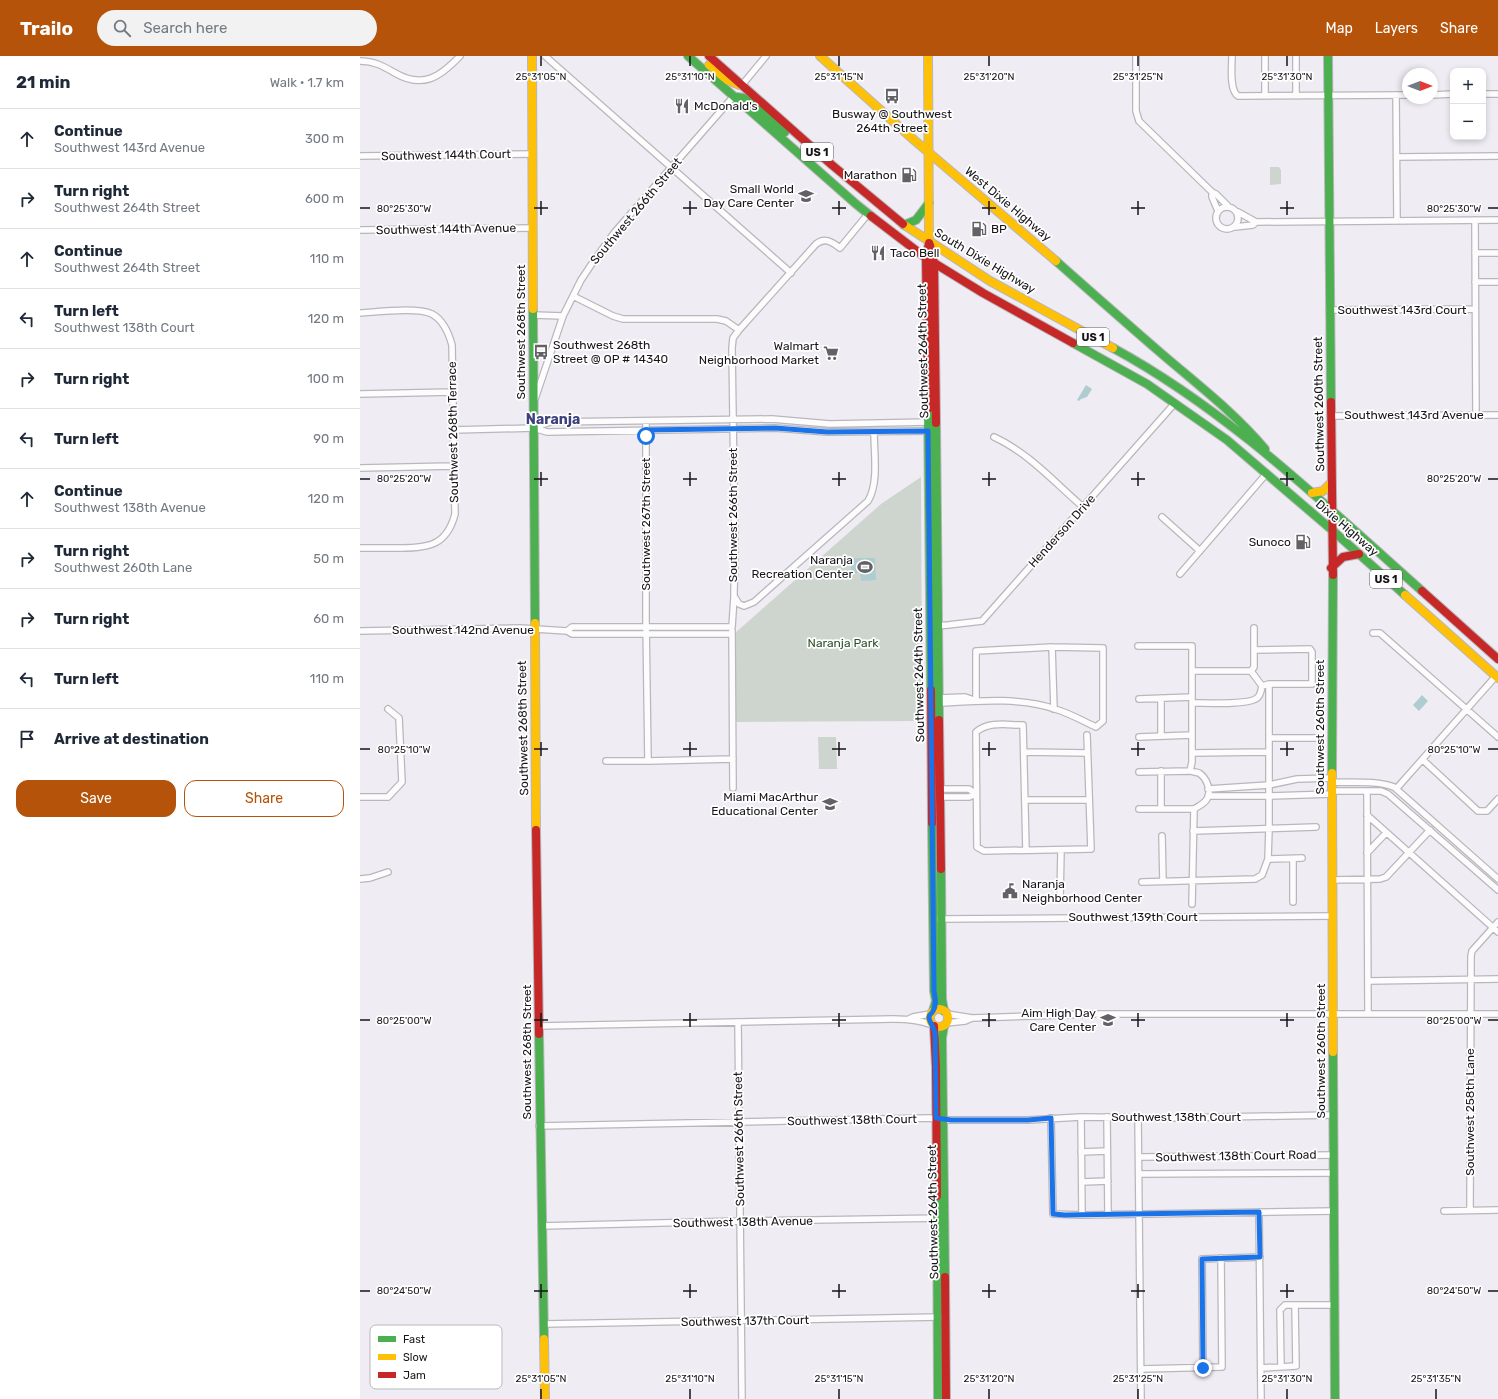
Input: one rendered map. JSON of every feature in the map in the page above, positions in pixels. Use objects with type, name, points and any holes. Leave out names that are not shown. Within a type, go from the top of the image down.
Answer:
[{"type":"main road","name":"Southwest 268th Street","points":[[532,56],[534,630],[539,1126],[545,1399]]},
{"type":"main road","name":"US 1","points":[[688,56],[868,214],[926,258],[1000,303],[1121,369],[1175,402]]},
{"type":"main road","points":[[698,56],[725,80],[742,85]]},
{"type":"main road","name":"South Dixie Highway","points":[[709,56],[904,225],[990,281],[1126,355],[1183,390],[1242,433],[1270,456]]},
{"type":"main road","name":"West Dixie Highway","points":[[820,56],[929,152],[1033,240],[1140,336],[1220,403],[1250,431],[1270,456]]},
{"type":"main road","name":"Southwest 264th Street","points":[[928,56],[929,242],[926,258],[932,427]]},
{"type":"main road","name":"Southwest 260th Street","points":[[1328,56],[1330,416],[1333,512],[1331,568],[1335,1399]]},
{"type":"main road","points":[[733,97],[744,98],[785,132],[807,142]]},
{"type":"main road","points":[[904,225],[911,224],[918,220],[929,204]]},
{"type":"main road","name":"Southwest 264th Street","points":[[929,242],[934,263],[932,427],[938,919],[942,999],[946,1012]]},
{"type":"main road","points":[[1175,402],[1183,390],[1184,380],[1180,370]]},
{"type":"main road","name":"Dixie Highway","points":[[1175,402],[1227,440],[1267,473],[1497,677]]},
{"type":"main road","name":"Dixie Highway","points":[[1270,456],[1498,659]]},
{"type":"main road","points":[[1312,493],[1323,491],[1332,482]]},
{"type":"main road","points":[[1331,568],[1343,557],[1359,554]]},
{"type":"main road","name":"Southwest 264th Street","points":[[932,1013],[936,1001],[934,991],[938,919],[940,793],[939,700],[934,626]]},
{"type":"main road","points":[[940,1009],[946,1012],[948,1019],[945,1025],[939,1028],[933,1025],[929,1018],[932,1013],[940,1009]]},
{"type":"main road","name":"Southwest 264th Street","points":[[933,1025],[940,1119]]},
{"type":"main road","name":"Southwest 264th Street","points":[[945,1025],[942,1038],[940,1119],[942,1317],[946,1399]]},
{"type":"main road","name":"Southwest 264th Street","points":[[938,1399],[942,1317]]},
{"type":"street","points":[[360,61],[373,62],[405,78],[421,81],[439,75],[451,66],[460,56]]},
{"type":"street","points":[[545,56],[791,273]]},
{"type":"street","points":[[742,85],[766,56]]},
{"type":"street","points":[[1136,56],[1136,111],[1139,121],[1228,206],[1256,222]]},
{"type":"street","points":[[1232,56],[1234,93],[1241,96],[1402,95]]},
{"type":"street","points":[[1265,56],[1265,96]]},
{"type":"street","points":[[1296,56],[1296,96]]},
{"type":"street","points":[[1438,95],[1450,94]]},
{"type":"street","points":[[1486,94],[1498,94]]},
{"type":"street","points":[[1396,95],[1397,221]]},
{"type":"street","name":"Southwest 266th Street","points":[[534,405],[563,316],[581,280],[604,245],[733,97]]},
{"type":"street","name":"Southwest 144th Court","points":[[360,156],[533,154]]},
{"type":"street","points":[[1397,157],[1498,156]]},
{"type":"street","points":[[1212,192],[1212,197],[1218,211]]},
{"type":"street","points":[[1228,206],[1223,207],[1218,211],[1216,218],[1219,226],[1228,229],[1253,224],[1256,222],[1498,220]]},
{"type":"street","points":[[1235,227],[1239,218],[1237,211]]},
{"type":"street","name":"Southwest 266th Street","points":[[868,214],[840,248],[828,240],[820,241],[735,334],[732,342],[734,596],[739,604],[744,606],[754,602],[863,506],[871,497],[874,482],[874,432]]},
{"type":"street","points":[[1475,220],[1476,415]]},
{"type":"street","name":"Southwest 144th Avenue","points":[[360,230],[533,228]]},
{"type":"street","points":[[1475,253],[1498,253]]},
{"type":"street","points":[[1475,282],[1498,282]]},
{"type":"street","points":[[573,296],[613,316],[623,319],[717,319],[726,321],[739,330]]},
{"type":"street","name":"Southwest 143rd Court","points":[[1329,310],[1475,309]]},
{"type":"street","name":"Southwest 268th Terrace","points":[[360,313],[413,311],[431,314],[441,320],[452,345],[454,466],[454,514],[452,524],[446,534],[438,542],[430,546],[420,548],[360,548]]},
{"type":"street","points":[[533,315],[563,316]]},
{"type":"street","points":[[360,394],[453,392]]},
{"type":"street","name":"Henderson Drive","points":[[934,626],[982,621],[1175,402]]},
{"type":"street","name":"Southwest 143rd Avenue","points":[[1330,416],[1498,415]]},
{"type":"street","points":[[534,428],[550,422],[772,419],[830,424],[932,427]]},
{"type":"street","name":"Southwest 267th Street","points":[[646,421],[646,634],[648,761]]},
{"type":"street","points":[[453,430],[534,428],[547,432],[775,428],[827,432],[874,432],[932,427]]},
{"type":"street","points":[[994,437],[1024,455],[1083,507]]},
{"type":"street","points":[[360,468],[454,466]]},
{"type":"street","points":[[1180,574],[1267,473]]},
{"type":"street","points":[[1162,517],[1200,551]]},
{"type":"street","points":[[733,788],[732,627],[734,596]]},
{"type":"street","name":"Southwest 142nd Avenue","points":[[567,631],[572,627],[732,627]]},
{"type":"street","name":"Southwest 142nd Avenue","points":[[360,631],[520,628],[567,631],[572,634],[732,634]]},
{"type":"street","points":[[1251,671],[1254,667],[1254,628]]},
{"type":"street","points":[[1373,634],[1380,633],[1498,737]]},
{"type":"street","points":[[1138,646],[1192,646],[1192,753],[1190,771]]},
{"type":"street","points":[[939,700],[957,703],[976,700],[1026,703],[1054,709],[1096,727],[1103,721],[1103,648],[1052,647],[976,651],[976,700]]},
{"type":"street","points":[[1052,647],[1054,709]]},
{"type":"street","points":[[1254,650],[1310,649],[1312,652],[1312,684],[1269,684],[1262,686]]},
{"type":"street","points":[[1192,671],[1251,671]]},
{"type":"street","points":[[1251,671],[1262,686]]},
{"type":"street","points":[[1396,788],[1497,677]]},
{"type":"street","points":[[1142,882],[1255,879],[1262,875],[1268,859],[1270,752],[1269,684]]},
{"type":"street","points":[[1139,699],[1161,698],[1247,702],[1256,699],[1259,696],[1262,686]]},
{"type":"street","points":[[1161,698],[1161,736]]},
{"type":"street","points":[[360,797],[388,797],[402,782],[399,718],[388,709]]},
{"type":"street","points":[[1026,850],[1023,725],[989,725],[982,727],[976,732],[977,847],[984,852],[1091,849],[1088,800],[1087,735]]},
{"type":"street","points":[[1139,737],[1192,735]]},
{"type":"street","points":[[1270,738],[1316,738]]},
{"type":"street","points":[[1024,752],[1087,753]]},
{"type":"street","points":[[1192,753],[1270,752]]},
{"type":"street","points":[[606,761],[733,759]]},
{"type":"street","points":[[1423,760],[1478,811],[1487,811],[1498,798]]},
{"type":"street","points":[[1139,772],[1190,771],[1200,774],[1206,782],[1208,792],[1205,801],[1194,809],[1139,809]]},
{"type":"street","points":[[1161,772],[1161,809]]},
{"type":"street","points":[[1208,792],[1239,787],[1269,785],[1297,779],[1332,780],[1390,785],[1396,788],[1498,879]]},
{"type":"street","points":[[1239,787],[1239,796]]},
{"type":"street","points":[[957,789],[958,797]]},
{"type":"street","points":[[940,793],[957,789],[969,789],[976,794]]},
{"type":"street","points":[[1367,791],[1368,1013]]},
{"type":"street","points":[[1208,792],[1239,796],[1269,796],[1381,791],[1388,794],[1498,890]]},
{"type":"street","points":[[940,793],[958,797],[969,797],[976,794]]},
{"type":"street","points":[[1025,800],[1088,800]]},
{"type":"street","points":[[1192,904],[1194,809]]},
{"type":"street","points":[[1367,815],[1498,932]]},
{"type":"street","points":[[1193,831],[1316,827]]},
{"type":"street","points":[[1332,880],[1380,879],[1386,877],[1430,830]]},
{"type":"street","points":[[1367,853],[1386,833]]},
{"type":"street","points":[[1162,836],[1163,882]]},
{"type":"street","points":[[1060,900],[1061,850]]},
{"type":"street","points":[[1268,859],[1302,858]]},
{"type":"street","points":[[1293,859],[1293,902]]},
{"type":"street","points":[[360,879],[370,878],[388,872]]},
{"type":"street","name":"Southwest 139th Court","points":[[938,919],[1332,916]]},
{"type":"street","name":"Southwest 258th Lane","points":[[1470,1210],[1470,964],[1472,951],[1498,922]]},
{"type":"street","points":[[1368,981],[1498,979]]},
{"type":"street","points":[[946,1012],[972,1018],[1090,1014],[1498,1014]]},
{"type":"street","points":[[538,1026],[909,1019],[932,1013]]},
{"type":"street","points":[[945,1025],[972,1018]]},
{"type":"street","points":[[909,1019],[913,1022],[923,1022],[933,1025]]},
{"type":"street","name":"Southwest 266th Street","points":[[738,1022],[742,1399]]},
{"type":"street","name":"Southwest 138th Court","points":[[539,1126],[940,1119],[1028,1120],[1081,1117],[1138,1118],[1333,1115]]},
{"type":"street","points":[[1081,1117],[1082,1215]]},
{"type":"street","points":[[1107,1117],[1108,1215]]},
{"type":"street","points":[[1051,1118],[1053,1214],[1108,1215],[1334,1210]]},
{"type":"street","points":[[1138,1118],[1140,1157],[1141,1399]]},
{"type":"street","points":[[1081,1152],[1107,1151]]},
{"type":"street","name":"Southwest 138th Court Road","points":[[1140,1157],[1333,1155]]},
{"type":"street","name":"Southwest 138th Court Road","points":[[1140,1174],[1333,1173]]},
{"type":"street","points":[[1082,1182],[1108,1181]]},
{"type":"street","points":[[1444,1211],[1498,1210]]},
{"type":"street","points":[[1259,1212],[1261,1399]]},
{"type":"street","name":"Southwest 138th Avenue","points":[[541,1226],[941,1218]]},
{"type":"street","points":[[1203,1368],[1202,1259],[1260,1257]]},
{"type":"street","points":[[1141,1369],[1222,1367],[1221,1258]]},
{"type":"street","points":[[1281,1367],[1280,1310],[1284,1305],[1334,1305]]},
{"type":"street","points":[[1261,1368],[1296,1366],[1295,1305]]},
{"type":"street","name":"Southwest 137th Court","points":[[544,1324],[742,1322],[942,1317]]},
{"type":"green space","points":[[1270,167],[1279,167],[1281,170],[1281,184],[1270,185]]},
{"type":"green space","name":"Naranja Park","points":[[921,477],[922,721],[736,722],[735,633],[881,504]]},
{"type":"green space","points":[[818,737],[836,737],[837,769],[819,769]]},
{"type":"water","points":[[1086,385],[1092,389],[1087,397],[1079,401],[1077,400]]},
{"type":"water","points":[[851,558],[875,558],[876,580],[861,581],[860,573],[851,573]]},
{"type":"water","points":[[1422,695],[1428,701],[1419,711],[1413,705]]},
{"type":"traffic: fast","points":[[688,56],[871,216]]},
{"type":"traffic: fast","points":[[1328,56],[1331,402]]},
{"type":"traffic: fast","points":[[737,97],[744,98],[750,102],[785,132]]},
{"type":"traffic: fast","points":[[904,225],[916,220],[929,203]]},
{"type":"traffic: fast","points":[[1056,261],[1215,399],[1241,423],[1265,449]]},
{"type":"traffic: fast","points":[[533,309],[535,623]]},
{"type":"traffic: fast","points":[[1073,343],[1147,384],[1227,440],[1405,595]]},
{"type":"traffic: fast","points":[[1113,348],[1156,373],[1196,400],[1236,430],[1312,492],[1422,591]]},
{"type":"traffic: fast","points":[[928,409],[931,690]]},
{"type":"traffic: fast","points":[[936,423],[939,720]]},
{"type":"traffic: fast","points":[[1332,773],[1333,575]]},
{"type":"traffic: fast","points":[[932,823],[934,991],[936,1001],[933,1011]]},
{"type":"traffic: fast","points":[[941,869],[942,999],[944,1011]]},
{"type":"traffic: fast","points":[[944,1026],[942,1038],[945,1277]]},
{"type":"traffic: fast","points":[[539,1034],[544,1339]]},
{"type":"traffic: fast","points":[[1333,1052],[1335,1399]]},
{"type":"traffic: fast","points":[[937,1196],[938,1399]]},
{"type":"traffic: slow","points":[[532,56],[533,309]]},
{"type":"traffic: slow","points":[[820,56],[914,140],[1056,261]]},
{"type":"traffic: slow","points":[[928,56],[929,243]]},
{"type":"traffic: slow","points":[[709,65],[727,80],[740,85]]},
{"type":"traffic: slow","points":[[903,224],[990,281],[1113,348]]},
{"type":"traffic: slow","points":[[1312,493],[1323,491],[1332,482]]},
{"type":"traffic: slow","points":[[1405,595],[1498,678]]},
{"type":"traffic: slow","points":[[535,623],[536,830]]},
{"type":"traffic: slow","points":[[1332,773],[1333,1052]]},
{"type":"traffic: slow","points":[[935,1009],[943,1009],[948,1014],[948,1018],[946,1025],[943,1027],[935,1027],[930,1022],[930,1014],[935,1009]]},
{"type":"traffic: slow","points":[[544,1339],[545,1399]]},
{"type":"traffic: jam","points":[[709,56],[832,165],[903,224]]},
{"type":"traffic: jam","points":[[871,216],[926,258],[983,293],[1073,343]]},
{"type":"traffic: jam","points":[[928,409],[926,258],[929,243]]},
{"type":"traffic: jam","points":[[930,245],[934,263],[936,423]]},
{"type":"traffic: jam","points":[[1331,402],[1333,575]]},
{"type":"traffic: jam","points":[[1331,568],[1343,557],[1359,554]]},
{"type":"traffic: jam","points":[[1422,591],[1498,659]]},
{"type":"traffic: jam","points":[[931,690],[932,823]]},
{"type":"traffic: jam","points":[[939,720],[941,869]]},
{"type":"traffic: jam","points":[[536,830],[539,1034]]},
{"type":"traffic: jam","points":[[934,1026],[936,1067],[937,1196]]},
{"type":"traffic: jam","points":[[945,1277],[946,1399]]},
{"type":"place","name":"Busway @ Southwest 264th Street","points":[[892,96]]},
{"type":"place","name":"McDonald's","points":[[682,106]]},
{"type":"place","name":"Marathon","points":[[909,175]]},
{"type":"place","name":"Small World Day Care Center","points":[[806,196]]},
{"type":"place","name":"BP","points":[[979,229]]},
{"type":"place","name":"Taco Bell","points":[[878,253]]},
{"type":"place","name":"Southwest 268th Street @ OP # 14340","points":[[541,352]]},
{"type":"place","name":"Walmart Neighborhood Market","points":[[831,353]]},
{"type":"place","name":"Sunoco","points":[[1303,542]]},
{"type":"place","name":"Naranja Recreation Center","points":[[865,567]]},
{"type":"place","name":"Miami MacArthur Educational Center","points":[[830,804]]},
{"type":"place","name":"Naranja Neighborhood Center","points":[[1010,891]]},
{"type":"place","name":"Aim High Day Care Center","points":[[1108,1020]]},
{"type":"district","name":"Naranja","points":[[553,419]]},
{"type":"route","points":[[646,436],[646,430],[775,428],[818,432],[928,431],[934,991],[936,998],[935,1006],[929,1018],[930,1023],[934,1026],[935,1033],[936,1118],[944,1120],[1028,1120],[1051,1118],[1053,1214],[1259,1212],[1260,1257],[1202,1259],[1203,1368]]}]
